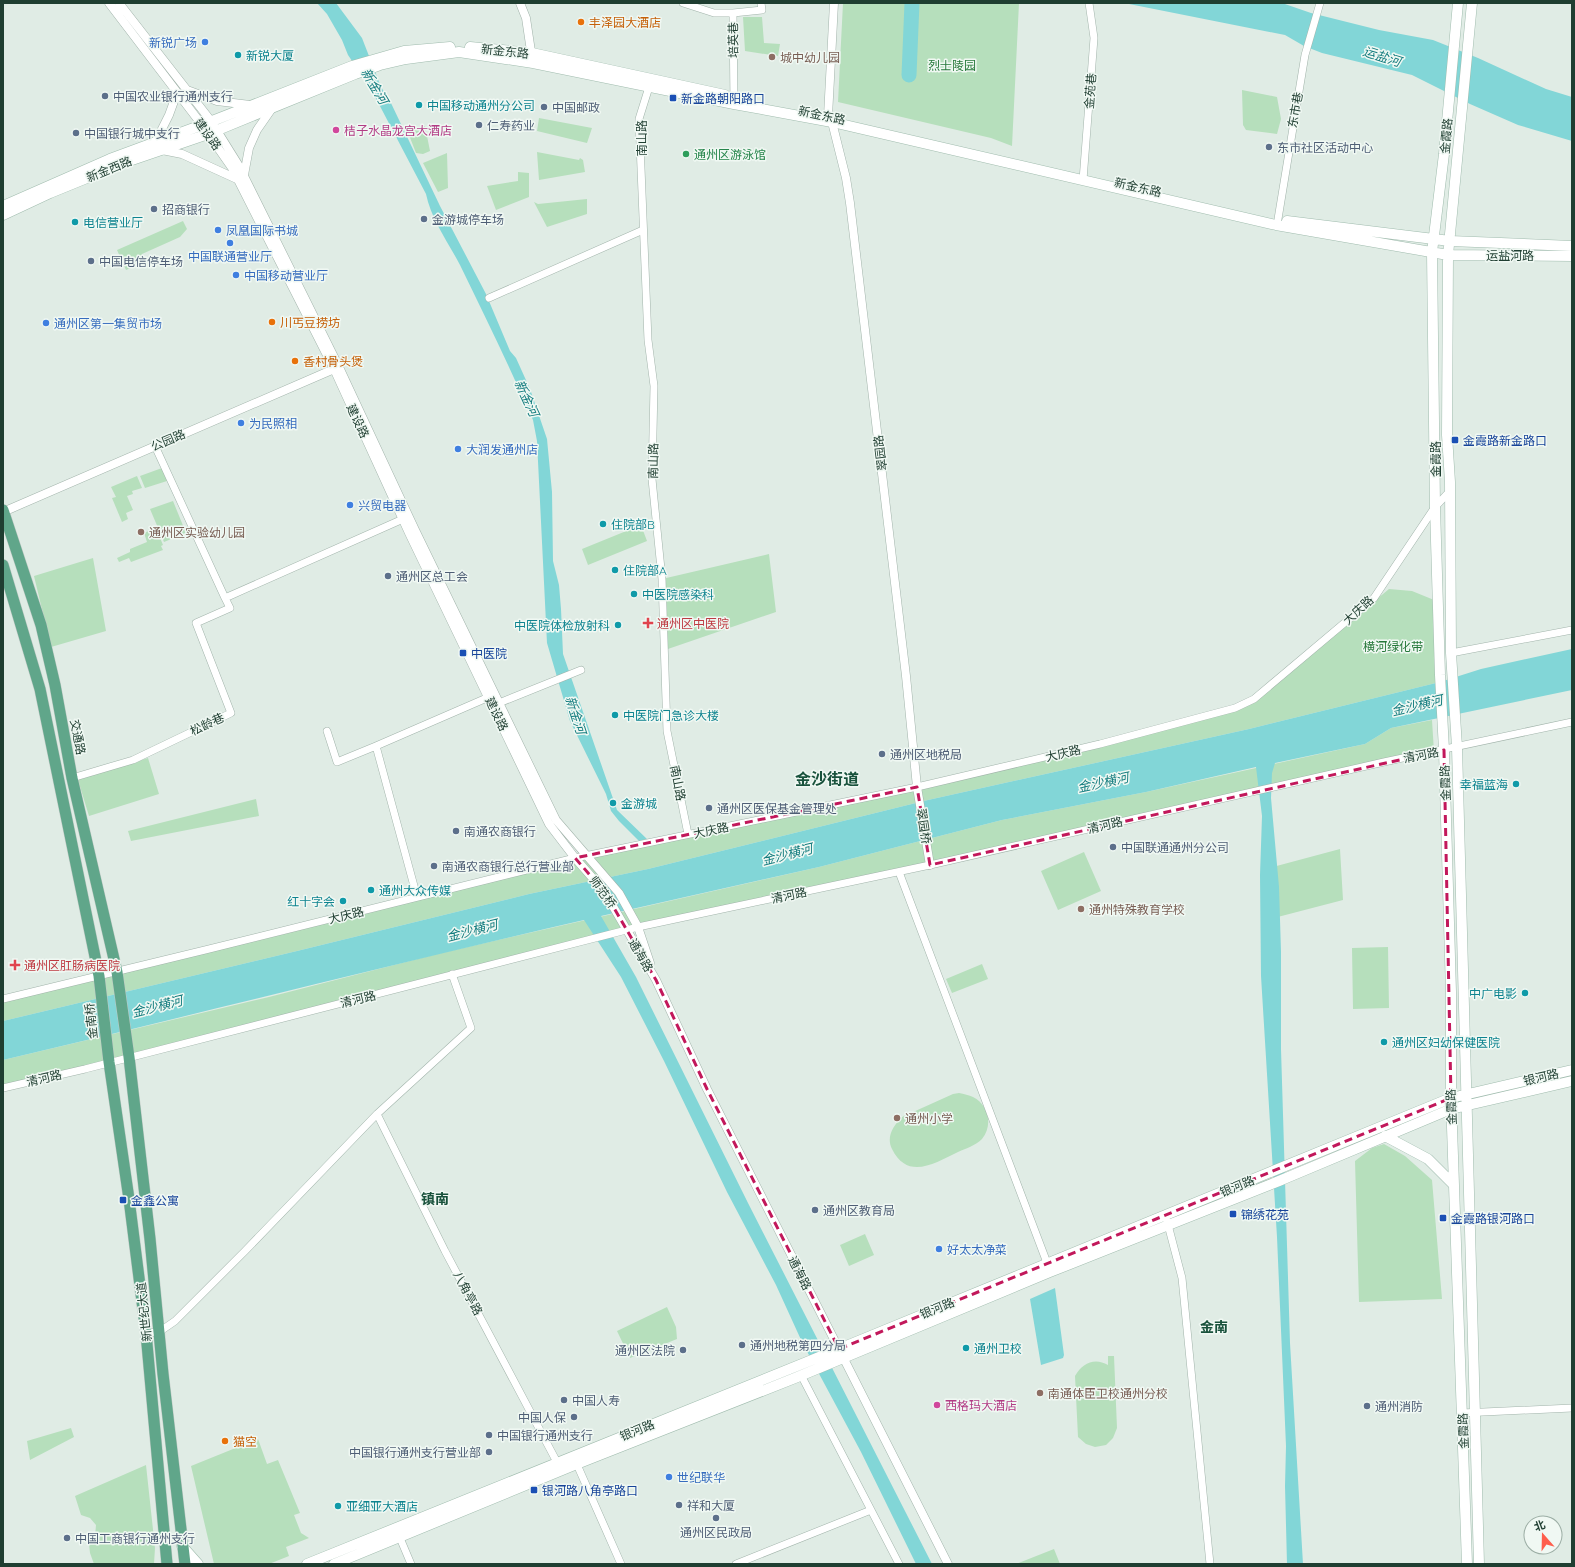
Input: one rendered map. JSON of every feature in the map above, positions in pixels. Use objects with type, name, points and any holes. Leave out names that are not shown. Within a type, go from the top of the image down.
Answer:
[{"type":"main road","name":"金霞路","points":[[1458,3],[1444,154],[1432,252],[1435,507],[1451,992],[1450,1098],[1467,1564]]},
{"type":"main road","name":"金霞路","points":[[1472,3],[1448,255],[1447,435],[1450,491],[1451,653],[1457,747],[1479,1564]]},
{"type":"main road","name":"新金东路","points":[[210,127],[250,105],[404,51],[459,46],[532,58],[830,119],[1083,177],[1278,219],[1450,241]]},
{"type":"main road","name":"新金东路","points":[[532,58],[650,87],[734,100]]},
{"type":"main road","name":"新金东路","points":[[210,127],[274,106],[353,70]]},
{"type":"main road","name":"新金西路","points":[[3,206],[79,172],[210,127]]},
{"type":"main road","name":"新金西路","points":[[3,215],[158,146]]},
{"type":"main road","name":"新金东路","points":[[1083,177],[1276,225],[1448,255]]},
{"type":"main road","name":"运盐河路","points":[[1450,241],[1572,246]]},
{"type":"main road","name":"运盐河路","points":[[1448,255],[1572,256]]},
{"type":"main road","name":"交通路","points":[[3,512],[41,625],[55,686],[72,778],[117,972]]},
{"type":"main road","points":[[3,565],[40,689],[99,976]]},
{"type":"main road","points":[[117,972],[129,1057]]},
{"type":"main road","name":"金南桥","points":[[99,976],[109,1062]]},
{"type":"main road","name":"新世纪大道","points":[[129,1057],[185,1564]]},
{"type":"main road","name":"新世纪大道","points":[[109,1062],[146,1333],[166,1561]]},
{"type":"main road","name":"银河路","points":[[334,1564],[400,1538],[575,1460],[791,1368],[841,1353],[1048,1268],[1165,1215],[1450,1098],[1572,1070]]},
{"type":"main road","name":"银河路","points":[[1048,1268],[1168,1225],[1451,1109],[1572,1081]]},
{"type":"main road","points":[[1385,1136],[1428,1159],[1454,1185]]},
{"type":"main road","name":"银河路","points":[[575,1460],[798,1377],[841,1353]]},
{"type":"main road","name":"银河路","points":[[307,1564],[559,1467]]},
{"type":"main road","points":[[182,1546],[198,1564]]},
{"type":"street","name":"建设路","points":[[109,3],[178,93],[210,127]]},
{"type":"street","name":"建设路","points":[[119,3],[186,89],[241,178],[338,365],[415,530],[556,820],[586,855]]},
{"type":"street","points":[[520,3],[526,18],[532,58]]},
{"type":"street","points":[[683,3],[714,13],[733,13]]},
{"type":"street","name":"培英巷","points":[[734,100],[733,13],[762,10],[761,3]]},
{"type":"street","name":"翠园路","points":[[834,3],[830,119],[846,178],[850,203],[906,676],[917,787]]},
{"type":"street","name":"金苑巷","points":[[1083,177],[1094,38],[1089,3]]},
{"type":"street","name":"东市巷","points":[[1278,219],[1307,49],[1319,6]]},
{"type":"street","name":"南山路","points":[[650,87],[639,119],[648,340],[654,386],[652,479],[662,579],[668,731],[688,834]]},
{"type":"street","points":[[186,89],[217,101],[250,105]]},
{"type":"street","points":[[178,93],[158,146],[241,178],[249,148],[257,130],[274,106]]},
{"type":"street","name":"建设路","points":[[241,178],[334,369],[403,519],[549,824],[575,858]]},
{"type":"street","points":[[489,298],[643,230]]},
{"type":"street","name":"公园路","points":[[3,512],[334,369]]},
{"type":"street","points":[[155,446],[225,598],[403,519]]},
{"type":"street","name":"大庆路","points":[[99,976],[586,855],[917,787],[1100,744],[1235,708],[1254,699],[1374,598],[1435,507],[1450,491]]},
{"type":"street","name":"松龄巷","points":[[72,778],[134,760],[231,713],[196,623],[230,608],[225,598]]},
{"type":"street","points":[[1451,653],[1572,630]]},
{"type":"street","points":[[499,703],[581,670]]},
{"type":"street","points":[[326,731],[337,762],[489,697]]},
{"type":"street","name":"清河路","points":[[3,1088],[638,927],[899,872],[1370,765],[1572,722]]},
{"type":"street","points":[[376,746],[416,898]]},
{"type":"street","name":"翠园桥","points":[[917,787],[930,865]]},
{"type":"street","name":"师范桥","points":[[586,855],[602,871],[619,892],[638,927]]},
{"type":"street","name":"师范桥","points":[[575,858],[604,891],[626,930]]},
{"type":"street","points":[[899,872],[1048,1268]]},
{"type":"street","name":"通海路","points":[[638,927],[656,980],[706,1089],[948,1564]]},
{"type":"street","name":"通海路","points":[[626,930],[656,980]]},
{"type":"street","points":[[146,1333],[159,1332],[175,1322],[377,1114],[471,1028],[452,974]]},
{"type":"street","points":[[3,999],[99,976]]},
{"type":"street","name":"八角亭路","points":[[377,1114],[445,1251],[559,1467]]},
{"type":"street","points":[[1165,1215],[1182,1278],[1210,1564]]},
{"type":"street","points":[[798,1377],[899,1564]]},
{"type":"street","points":[[1462,1413],[1572,1408]]},
{"type":"street","points":[[575,1460],[621,1564]]},
{"type":"street","points":[[736,1564],[755,1561],[871,1510]]},
{"type":"street","points":[[400,1538],[411,1564]]},
{"type":"highlighted area","points":[[1444,750],[1451,1098],[839,1349],[707,1089],[656,980],[604,891],[575,858],[917,787],[930,865]]},
{"type":"green space","name":"烈士陵园","points":[[843,3],[1019,3],[1012,146],[991,138],[838,102]]},
{"type":"green space","points":[[743,17],[762,17],[764,43],[780,44],[778,56],[745,51]]},
{"type":"green space","points":[[1242,90],[1277,97],[1281,119],[1277,134],[1246,130],[1243,125]]},
{"type":"green space","points":[[539,118],[592,128],[587,143],[537,131]]},
{"type":"green space","points":[[425,126],[430,151],[423,154],[416,153],[407,130]]},
{"type":"green space","points":[[537,152],[579,160],[580,158],[583,160],[585,172],[539,180]]},
{"type":"green space","points":[[447,153],[448,188],[438,192],[423,163]]},
{"type":"green space","points":[[518,172],[529,173],[529,197],[496,210],[487,186],[518,181]]},
{"type":"green space","points":[[587,199],[587,214],[547,227],[534,202],[538,204]]},
{"type":"green space","points":[[183,221],[187,229],[180,237],[142,254],[140,260],[141,264],[126,270],[117,250]]},
{"type":"green space","points":[[162,468],[167,481],[145,488],[140,476]]},
{"type":"green space","points":[[137,476],[142,488],[132,491],[133,494],[127,496],[133,510],[126,513],[128,519],[122,522],[112,498],[116,497],[111,487]]},
{"type":"green space","points":[[173,501],[186,533],[164,542],[150,509]]},
{"type":"green space","points":[[641,525],[647,541],[588,565],[582,549]]},
{"type":"green space","points":[[156,528],[163,545],[161,546],[163,550],[131,562],[129,558],[119,562],[117,558],[130,552],[130,549],[147,542],[144,533]]},
{"type":"green space","points":[[769,554],[776,612],[665,650],[662,579]]},
{"type":"green space","points":[[93,558],[106,631],[51,647],[34,576]]},
{"type":"green space","name":"横河绿化带","points":[[1389,589],[1412,591],[1439,602],[1440,682],[1249,729],[928,800],[648,869],[529,894],[3,1021],[3,999],[575,858],[917,787],[1255,701]]},
{"type":"green space","points":[[1432,720],[1434,752],[638,927],[3,1087],[3,1060],[269,997],[437,954],[819,867],[1002,820],[1146,792],[1365,744],[1391,728]]},
{"type":"green space","points":[[148,758],[159,794],[89,816],[78,780]]},
{"type":"green space","points":[[256,799],[259,816],[131,841],[128,831]]},
{"type":"green space","points":[[1340,849],[1343,900],[1270,919],[1269,868]]},
{"type":"green space","points":[[1084,852],[1101,891],[1058,910],[1041,871]]},
{"type":"green space","points":[[1388,947],[1389,1008],[1353,1009],[1352,948]]},
{"type":"green space","points":[[982,964],[988,979],[952,993],[946,979]]},
{"type":"green space","points":[[959,1093],[973,1097],[983,1105],[986,1110],[988,1122],[982,1139],[974,1145],[940,1161],[922,1167],[906,1165],[898,1159],[890,1145],[890,1136],[893,1128],[899,1120],[902,1117],[953,1094]]},
{"type":"green space","points":[[1384,1144],[1405,1156],[1432,1180],[1442,1299],[1359,1302],[1355,1161],[1372,1148]]},
{"type":"green space","points":[[865,1234],[874,1255],[849,1266],[840,1245]]},
{"type":"green space","points":[[667,1307],[676,1327],[677,1339],[630,1358],[617,1331]]},
{"type":"green space","points":[[1108,1356],[1114,1356],[1117,1428],[1113,1438],[1106,1445],[1095,1447],[1086,1444],[1078,1437],[1075,1376],[1081,1368],[1089,1363],[1098,1362],[1108,1365]]},
{"type":"green space","points":[[71,1428],[74,1437],[30,1460],[27,1441]]},
{"type":"green space","points":[[258,1439],[267,1464],[278,1460],[300,1513],[294,1515],[301,1533],[309,1538],[286,1547],[289,1556],[269,1564],[214,1564],[191,1466]]},
{"type":"green space","points":[[146,1465],[155,1548],[154,1564],[94,1564],[90,1553],[89,1544],[95,1536],[96,1525],[90,1518],[81,1515],[75,1496]]},
{"type":"green space","points":[[1054,1549],[1060,1564],[1016,1564]]},
{"type":"water","name":"新金河","points":[[317,3],[336,3],[362,38],[381,87],[390,101],[440,206],[486,294],[510,351],[516,358],[530,389],[547,439],[552,492],[553,561],[559,585],[563,654],[617,810],[647,839],[639,841],[611,811],[606,794],[570,721],[547,643],[537,441],[533,420],[460,265],[436,221],[428,203],[426,194],[371,89],[348,55],[342,40],[327,14]]},
{"type":"water","name":"运盐河","points":[[1124,3],[1282,3],[1311,13],[1379,30],[1433,40],[1478,58],[1546,89],[1572,97],[1572,141],[1518,125],[1470,104],[1412,75],[1322,53],[1304,46],[1285,35]]},
{"type":"water","name":"金沙横河","points":[[1572,649],[1572,690],[1391,728],[1365,744],[1275,763],[1272,773],[1271,798],[1279,887],[1281,1049],[1290,1343],[1303,1564],[1287,1564],[1285,1486],[1286,1446],[1277,1237],[1261,976],[1260,875],[1262,816],[1256,767],[1146,792],[1002,820],[819,867],[601,916],[636,977],[748,1203],[932,1564],[916,1564],[861,1452],[802,1342],[776,1285],[727,1192],[664,1061],[621,977],[584,920],[3,1060],[3,1021],[529,894],[648,869],[928,800],[1249,729],[1440,682],[1481,669]]},
{"type":"water","points":[[1055,1288],[1064,1355],[1063,1358],[1041,1365],[1030,1299]]},
{"type":"waterway","points":[[909,75],[912,3]]},
{"type":"place","name":"丰泽园大酒店","points":[[581,22]]},
{"type":"place","name":"新锐广场","points":[[205,42]]},
{"type":"place","name":"新锐大厦","points":[[238,55]]},
{"type":"place","name":"城中幼儿园","points":[[772,57]]},
{"type":"place","name":"中国农业银行通州支行","points":[[105,96]]},
{"type":"place","name":"新金路朝阳路口","points":[[673,98]]},
{"type":"place","name":"中国移动通州分公司","points":[[419,105]]},
{"type":"place","name":"中国邮政","points":[[544,107]]},
{"type":"place","name":"仁寿药业","points":[[479,125]]},
{"type":"place","name":"桔子水晶龙宫大酒店","points":[[336,130]]},
{"type":"place","name":"中国银行城中支行","points":[[76,133]]},
{"type":"place","name":"东市社区活动中心","points":[[1269,147]]},
{"type":"place","name":"通州区游泳馆","points":[[686,154]]},
{"type":"place","name":"招商银行","points":[[154,209]]},
{"type":"place","name":"金游城停车场","points":[[424,219]]},
{"type":"place","name":"电信营业厅","points":[[75,222]]},
{"type":"place","name":"凤凰国际书城","points":[[218,230]]},
{"type":"place","name":"中国联通营业厅","points":[[230,243]]},
{"type":"place","name":"中国电信停车场","points":[[91,261]]},
{"type":"place","name":"中国移动营业厅","points":[[236,275]]},
{"type":"place","name":"川丐豆捞坊","points":[[272,322]]},
{"type":"place","name":"通州区第一集贸市场","points":[[46,323]]},
{"type":"place","name":"香村骨头煲","points":[[295,361]]},
{"type":"place","name":"为民照相","points":[[241,423]]},
{"type":"place","name":"金霞路新金路口","points":[[1455,440]]},
{"type":"place","name":"大润发通州店","points":[[458,449]]},
{"type":"place","name":"兴贸电器","points":[[350,505]]},
{"type":"place","name":"住院部B","points":[[603,524]]},
{"type":"place","name":"通州区实验幼儿园","points":[[141,532]]},
{"type":"place","name":"住院部A","points":[[615,570]]},
{"type":"place","name":"通州区总工会","points":[[388,576]]},
{"type":"place","name":"中医院感染科","points":[[634,594]]},
{"type":"place","name":"通州区中医院","points":[[648,623]]},
{"type":"place","name":"中医院体检放射科","points":[[618,625]]},
{"type":"place","name":"中医院","points":[[463,653]]},
{"type":"place","name":"中医院门急诊大楼","points":[[615,715]]},
{"type":"place","name":"通州区地税局","points":[[882,754]]},
{"type":"place","name":"幸福蓝海","points":[[1516,784]]},
{"type":"place","name":"金游城","points":[[613,803]]},
{"type":"place","name":"通州区医保基金管理处","points":[[709,808]]},
{"type":"place","name":"南通农商银行","points":[[456,831]]},
{"type":"place","name":"中国联通通州分公司","points":[[1113,847]]},
{"type":"place","name":"南通农商银行总行营业部","points":[[434,866]]},
{"type":"place","name":"通州大众传媒","points":[[371,890]]},
{"type":"place","name":"红十字会","points":[[343,901]]},
{"type":"place","name":"通州特殊教育学校","points":[[1081,909]]},
{"type":"place","name":"通州区肛肠病医院","points":[[15,965]]},
{"type":"place","name":"中广电影","points":[[1525,993]]},
{"type":"place","name":"通州区妇幼保健医院","points":[[1384,1042]]},
{"type":"place","name":"通州小学","points":[[897,1118]]},
{"type":"place","name":"金鑫公寓","points":[[123,1200]]},
{"type":"place","name":"通州区教育局","points":[[815,1210]]},
{"type":"place","name":"锦绣花苑","points":[[1233,1214]]},
{"type":"place","name":"金霞路银河路口","points":[[1443,1218]]},
{"type":"place","name":"好太太净菜","points":[[939,1249]]},
{"type":"place","name":"通州地税第四分局","points":[[742,1345]]},
{"type":"place","name":"通州卫校","points":[[966,1348]]},
{"type":"place","name":"通州区法院","points":[[683,1350]]},
{"type":"place","name":"南通体臣卫校通州分校","points":[[1040,1393]]},
{"type":"place","name":"中国人寿","points":[[564,1400]]},
{"type":"place","name":"西格玛大酒店","points":[[937,1405]]},
{"type":"place","name":"通州消防","points":[[1367,1406]]},
{"type":"place","name":"中国人保","points":[[574,1417]]},
{"type":"place","name":"中国银行通州支行","points":[[489,1435]]},
{"type":"place","name":"猫空","points":[[225,1441]]},
{"type":"place","name":"中国银行通州支行营业部","points":[[489,1452]]},
{"type":"place","name":"世纪联华","points":[[669,1477]]},
{"type":"place","name":"银河路八角亭路口","points":[[534,1490]]},
{"type":"place","name":"祥和大厦","points":[[679,1505]]},
{"type":"place","name":"亚细亚大酒店","points":[[338,1506]]},
{"type":"place","name":"通州区民政局","points":[[716,1518]]},
{"type":"place","name":"中国工商银行通州支行","points":[[67,1538]]},
{"type":"district","name":"金沙街道","points":[[827,779]]},
{"type":"district","name":"镇南","points":[[435,1199]]},
{"type":"district","name":"金南","points":[[1214,1327]]}]
